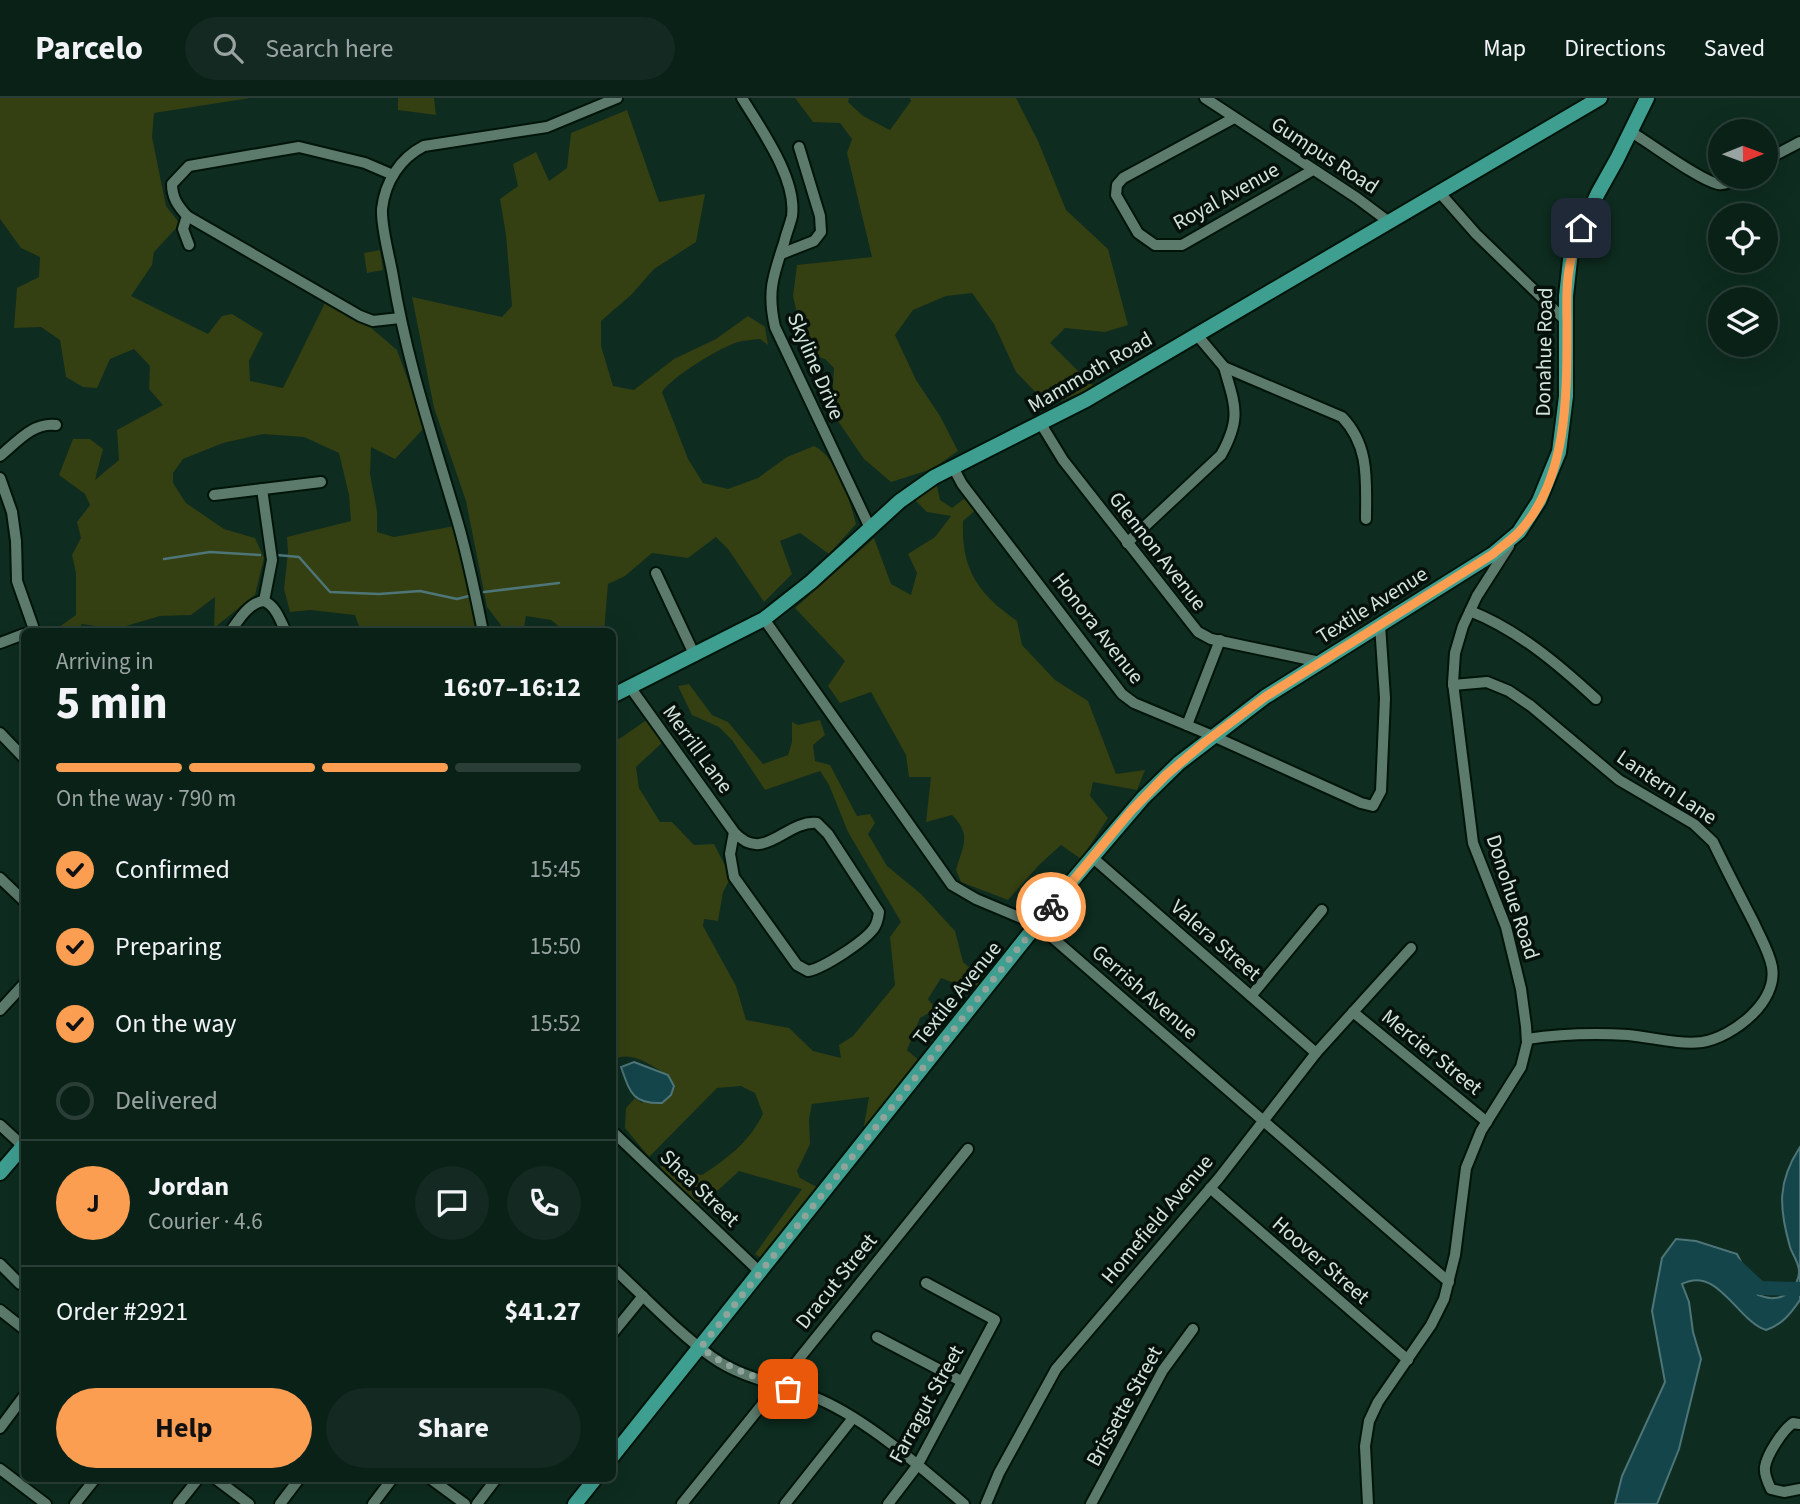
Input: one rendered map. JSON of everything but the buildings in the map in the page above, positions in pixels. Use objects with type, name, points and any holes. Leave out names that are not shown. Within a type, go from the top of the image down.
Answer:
[{"type":"main road","name":"Mammoth Road","points":[[616,694],[764,619],[811,582],[914,491],[953,467],[1041,424],[1600,98]]},
{"type":"main road","name":"Donahue Road","points":[[1519,532],[1539,501],[1559,452],[1566,396],[1567,276],[1571,251],[1647,98]]},
{"type":"main road","name":"Textile Avenue","points":[[616,1452],[1092,857],[1148,792],[1179,763],[1265,697],[1493,554],[1519,532]]},
{"type":"main road","points":[[0,1173],[21,1149]]},
{"type":"main road","points":[[575,1504],[593,1482]]},
{"type":"street","points":[[483,628],[456,516],[422,406],[400,318],[382,212],[386,190],[393,176],[412,153],[424,146],[547,127],[617,98]]},
{"type":"street","name":"Skyline Drive","points":[[742,98],[788,182],[792,202],[792,218],[771,285],[770,304],[775,327],[870,528]]},
{"type":"street","name":"Gumpus Road","points":[[1205,98],[1389,222]]},
{"type":"street","name":"Royal Avenue","points":[[1234,118],[1123,178],[1117,185],[1116,195],[1138,233],[1155,245],[1182,245],[1312,170]]},
{"type":"street","points":[[1631,131],[1708,180]]},
{"type":"street","points":[[1778,154],[1800,142]]},
{"type":"street","points":[[393,176],[365,163],[299,147],[189,166],[173,184],[172,194],[187,216],[360,316],[373,321],[400,318]]},
{"type":"street","points":[[780,254],[814,241],[821,232],[821,222],[799,147]]},
{"type":"street","points":[[1440,192],[1476,234],[1567,322]]},
{"type":"street","points":[[187,216],[183,229],[189,245]]},
{"type":"street","points":[[1127,543],[1221,455],[1236,419],[1235,405],[1224,367],[1197,335]]},
{"type":"street","points":[[1224,367],[1342,417],[1349,424],[1364,454],[1366,519]]},
{"type":"street","points":[[0,456],[42,424],[56,425]]},
{"type":"street","name":"Glennon Avenue","points":[[1041,424],[1063,460],[1188,622],[1210,639],[1320,662]]},
{"type":"street","name":"Honora Avenue","points":[[953,467],[962,484],[1114,685],[1134,703],[1361,803],[1374,805],[1381,791],[1385,698],[1380,625]]},
{"type":"street","points":[[0,478],[12,512],[17,581],[30,628]]},
{"type":"street","points":[[214,495],[321,482]]},
{"type":"street","points":[[262,489],[272,560],[264,601]]},
{"type":"street","name":"Donohue Road","points":[[1368,1504],[1365,1446],[1369,1421],[1378,1402],[1431,1325],[1449,1282],[1466,1168],[1487,1122],[1521,1067],[1527,1039],[1522,997],[1506,927],[1473,843],[1453,685],[1455,653],[1470,611],[1495,566],[1519,532]]},
{"type":"street","points":[[656,572],[695,656]]},
{"type":"street","points":[[233,628],[258,601],[270,603],[284,628]]},
{"type":"street","points":[[1470,611],[1496,621],[1566,671],[1596,699]]},
{"type":"street","name":"Gerrish Avenue","points":[[764,619],[952,885],[976,899],[1038,925],[1449,1282]]},
{"type":"street","points":[[0,643],[21,636]]},
{"type":"street","points":[[1187,725],[1220,640]]},
{"type":"street","name":"Lantern Lane","points":[[1453,685],[1478,681],[1502,687],[1531,706],[1619,780],[1700,829],[1713,842],[1765,946],[1773,970],[1770,986],[1760,1006],[1736,1028],[1715,1039],[1694,1043],[1628,1035],[1586,1034],[1527,1039]]},
{"type":"street","name":"Merrill Lane","points":[[630,688],[734,832]]},
{"type":"street","points":[[0,733],[21,755]]},
{"type":"street","points":[[817,823],[828,834],[879,912],[876,926],[867,936],[820,967],[808,971],[802,968],[792,959],[734,877],[730,854],[734,832],[747,843],[756,845],[766,843],[799,826],[817,823]]},
{"type":"street","name":"Valera Street","points":[[1092,857],[1316,1053]]},
{"type":"street","points":[[0,878],[21,898]]},
{"type":"street","points":[[1251,996],[1322,910]]},
{"type":"street","name":"Homefield Avenue","points":[[986,1504],[999,1473],[1056,1369],[1210,1188],[1316,1053],[1411,948]]},
{"type":"street","points":[[0,1010],[21,987]]},
{"type":"street","name":"Mercier Street","points":[[1353,1012],[1487,1122]]},
{"type":"street","points":[[0,1125],[21,1143]]},
{"type":"street","name":"Shea Street","points":[[616,1135],[761,1273]]},
{"type":"street","name":"Dracut Street","points":[[682,1504],[968,1149]]},
{"type":"street","name":"Hoover Street","points":[[1210,1188],[1408,1360]]},
{"type":"street","points":[[0,1264],[20,1284]]},
{"type":"street","points":[[616,1271],[712,1357],[736,1370],[822,1401],[853,1418],[964,1504]]},
{"type":"street","name":"Farragut Street","points":[[888,1504],[918,1466],[995,1320],[926,1283]]},
{"type":"street","points":[[616,1329],[643,1296]]},
{"type":"street","points":[[0,1310],[21,1327]]},
{"type":"street","name":"Brissette Street","points":[[1091,1504],[1163,1370],[1193,1328]]},
{"type":"street","points":[[877,1337],[961,1381]]},
{"type":"street","points":[[0,1428],[21,1400]]},
{"type":"street","points":[[785,1504],[853,1418]]},
{"type":"street","points":[[1800,1424],[1793,1423],[1784,1429],[1765,1467],[1766,1479],[1772,1489],[1784,1492],[1800,1489]]},
{"type":"street","points":[[0,1469],[46,1504]]},
{"type":"street","points":[[75,1504],[92,1482]]},
{"type":"street","points":[[178,1504],[196,1482]]},
{"type":"street","points":[[220,1482],[250,1504]]},
{"type":"street","points":[[280,1504],[297,1482]]},
{"type":"street","points":[[373,1504],[390,1482]]},
{"type":"street","points":[[435,1482],[465,1504]]},
{"type":"street","points":[[477,1504],[494,1482]]},
{"type":"green space","points":[[0,98],[250,98],[154,113],[152,137],[166,206],[180,224],[154,252],[152,265],[131,296],[208,334],[222,316],[232,314],[263,333],[249,361],[250,381],[283,388],[325,303],[370,327],[397,350],[425,427],[395,459],[371,447],[370,474],[377,511],[377,532],[394,537],[455,526],[478,627],[360,628],[355,615],[310,610],[290,612],[284,589],[287,537],[351,521],[349,495],[339,453],[304,437],[263,434],[223,443],[183,459],[173,473],[173,483],[186,503],[224,529],[255,538],[264,558],[255,595],[214,628],[215,597],[191,615],[160,616],[119,628],[82,624],[79,628],[58,628],[76,615],[76,573],[72,555],[81,538],[77,522],[90,505],[85,494],[59,475],[73,439],[90,439],[103,449],[95,480],[119,460],[117,430],[163,405],[149,389],[150,366],[134,349],[110,359],[97,388],[83,387],[66,377],[60,340],[41,327],[14,328],[17,288],[39,277],[40,257],[21,248],[0,219]]},
{"type":"green space","points":[[398,98],[434,98],[436,115],[398,110]]},
{"type":"green space","points":[[795,98],[849,98],[848,102],[863,116],[890,130],[911,101],[910,98],[1016,98],[1038,141],[1066,210],[1108,249],[1128,325],[1105,332],[1065,328],[1050,343],[1094,387],[1049,406],[1016,372],[994,324],[972,293],[946,296],[913,310],[895,335],[916,380],[940,416],[958,451],[932,469],[891,482],[864,459],[831,411],[834,368],[825,359],[806,353],[793,296],[797,265],[872,257],[847,153],[852,139],[840,123],[813,122]]},
{"type":"green space","points":[[627,110],[659,202],[705,194],[696,242],[654,269],[631,295],[601,321],[601,346],[613,386],[634,390],[674,359],[716,339],[748,316],[765,327],[768,345],[760,339],[730,345],[686,371],[662,392],[688,459],[703,483],[728,489],[758,478],[787,457],[814,446],[822,451],[836,469],[846,492],[856,524],[829,554],[800,533],[780,541],[792,574],[764,602],[728,549],[716,537],[688,558],[652,553],[625,576],[608,584],[604,628],[561,628],[551,620],[526,616],[524,628],[503,628],[487,607],[466,501],[434,408],[412,297],[502,317],[512,306],[500,199],[518,186],[513,164],[536,152],[549,181],[567,168],[571,133]]},
{"type":"green space","points":[[380,250],[383,270],[367,273],[364,253]]},
{"type":"green space","points":[[936,482],[940,500],[952,508],[965,498],[976,510],[963,521],[963,538],[969,567],[982,590],[1017,621],[1022,645],[1055,680],[1088,701],[1116,774],[1145,770],[1137,790],[1093,782],[1090,796],[1108,818],[1081,859],[1061,845],[1008,900],[961,882],[956,870],[964,835],[958,822],[952,815],[926,822],[931,777],[909,777],[906,755],[871,692],[840,703],[828,686],[845,661],[795,608],[874,538],[891,584],[911,595],[917,573],[908,554],[935,537],[951,516],[927,512],[915,500]]},
{"type":"green space","points":[[689,684],[712,715],[728,722],[763,764],[788,755],[792,742],[792,722],[798,725],[820,720],[825,735],[813,745],[815,761],[830,765],[857,816],[870,814],[875,823],[868,834],[887,866],[921,894],[955,931],[963,962],[971,969],[992,974],[981,993],[941,978],[928,999],[936,1009],[920,1018],[907,1050],[922,1063],[863,1131],[869,1097],[812,1104],[809,1119],[810,1144],[797,1171],[800,1178],[817,1187],[761,1258],[755,1254],[802,1189],[739,1171],[715,1193],[695,1203],[658,1168],[665,1163],[675,1170],[702,1175],[721,1162],[744,1141],[763,1114],[755,1093],[741,1086],[717,1088],[649,1157],[625,1128],[626,1108],[635,1098],[642,1103],[668,1075],[634,1058],[627,1056],[616,1059],[616,736],[619,739],[648,719],[663,742],[636,767],[639,788],[660,822],[672,822],[694,845],[714,844],[731,877],[723,892],[718,921],[704,919],[703,926],[736,986],[746,1020],[789,1028],[813,1051],[841,1058],[839,1045],[853,1036],[895,985],[890,937],[901,922],[848,832],[829,785],[820,771],[765,790],[732,740],[719,727],[692,715],[678,686]]},
{"type":"water","points":[[634,1062],[668,1075],[674,1086],[671,1095],[662,1103],[638,1099],[630,1090],[621,1067]]},
{"type":"water","points":[[1800,1147],[1800,1300],[1781,1322],[1766,1330],[1756,1325],[1717,1288],[1695,1280],[1682,1284],[1689,1302],[1693,1332],[1701,1359],[1679,1449],[1657,1504],[1615,1504],[1622,1476],[1665,1382],[1652,1311],[1662,1258],[1676,1239],[1696,1241],[1737,1254],[1758,1295],[1779,1297],[1791,1290],[1799,1270],[1786,1233],[1782,1196],[1787,1172]]},
{"type":"waterway","points":[[164,559],[210,552],[260,555]]},
{"type":"waterway","points":[[277,555],[299,557],[330,592],[379,594],[420,591],[457,599],[469,596]]},
{"type":"waterway","points":[[484,592],[559,583]]},
{"type":"waterway","points":[[1734,1264],[1760,1288],[1800,1289]]},
{"type":"way so far","points":[[788,1389],[736,1370],[712,1357],[701,1347],[1051,907]]},
{"type":"route","points":[[1051,907],[1143,798],[1205,742],[1265,697],[1493,554],[1519,532],[1539,501],[1559,452],[1566,396],[1567,276],[1571,251],[1581,228]]}]
